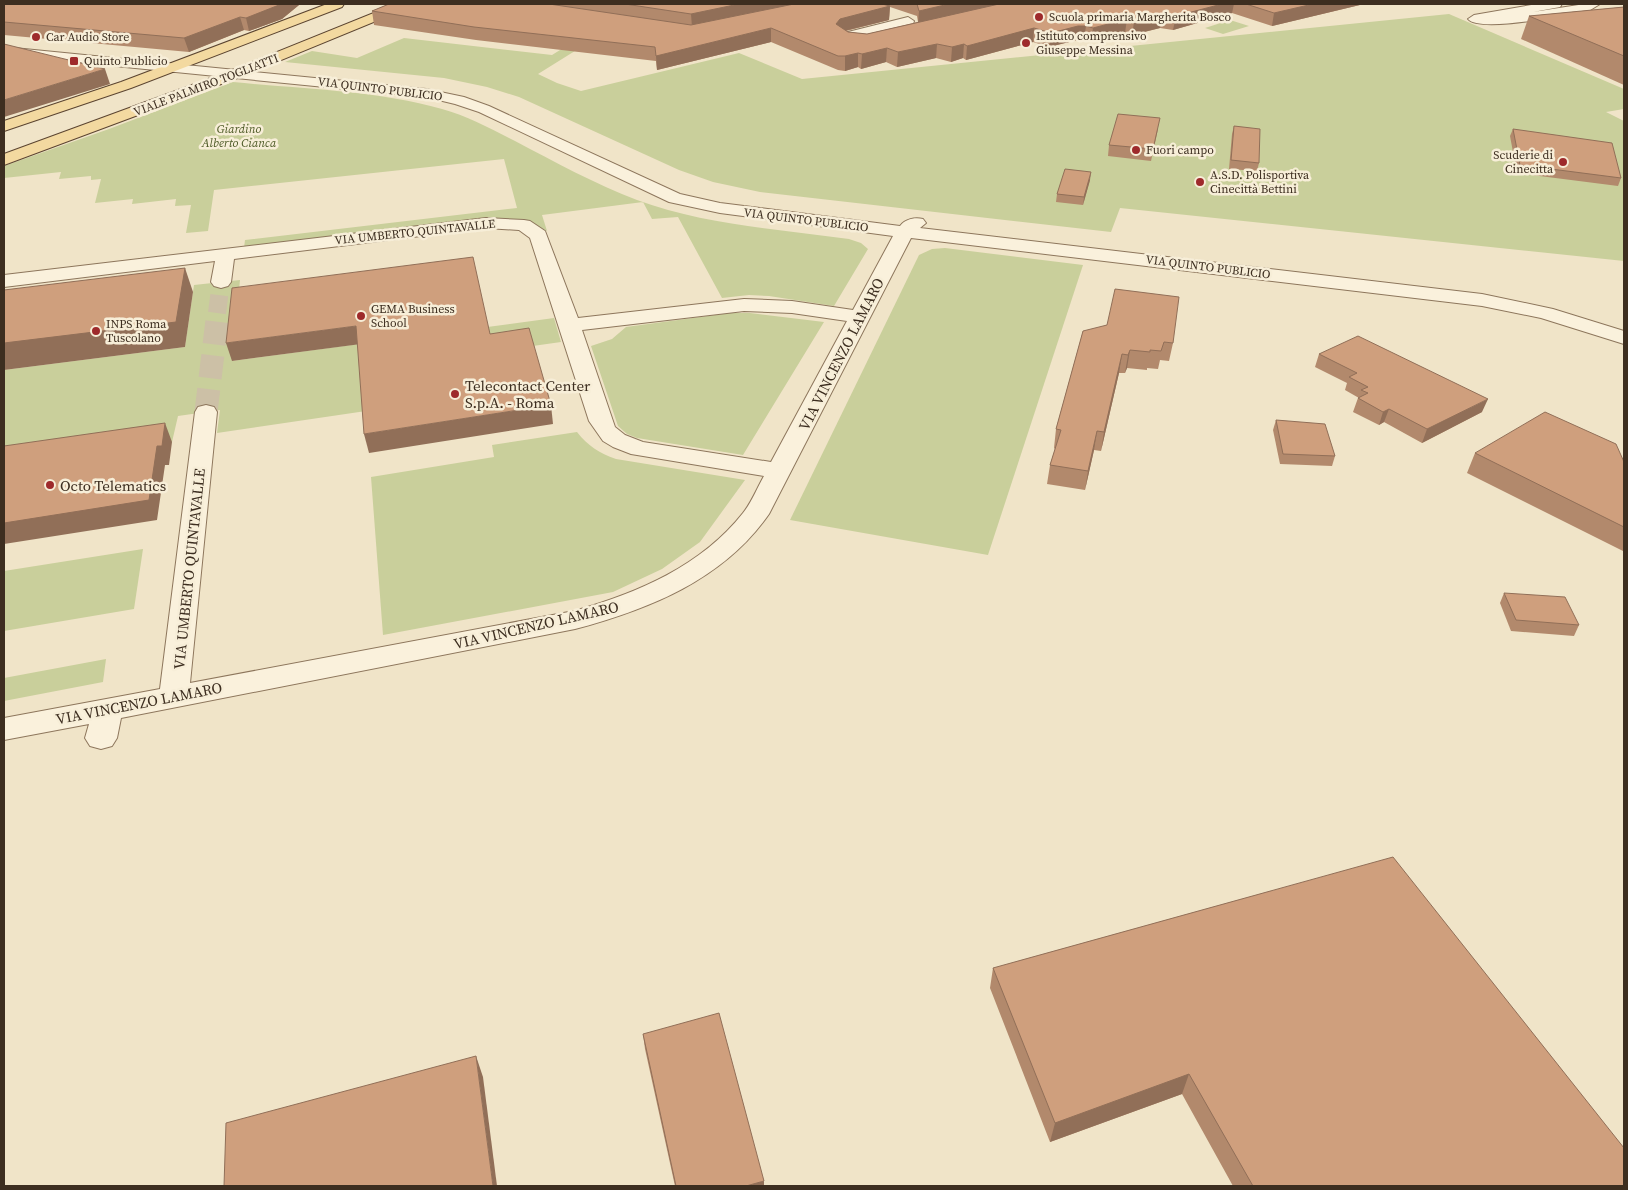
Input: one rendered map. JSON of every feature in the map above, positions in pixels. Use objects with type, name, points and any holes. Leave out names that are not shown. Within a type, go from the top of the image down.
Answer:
[{"type":"main road","name":"VIALE PALMIRO TOGLIATTI","points":[[4,126],[192,60],[338,4]]},
{"type":"main road","name":"VIALE PALMIRO TOGLIATTI","points":[[4,160],[235,74],[406,4]]},
{"type":"street","points":[[1556,4],[1474,19],[1487,22],[1595,7]]},
{"type":"street","points":[[1509,12],[1523,17]]},
{"type":"street","points":[[890,14],[914,25]]},
{"type":"street","name":"VIA QUINTO PUBLICIO","points":[[4,40],[458,87],[497,98],[584,138]]},
{"type":"street","name":"VIA QUINTO PUBLICIO","points":[[4,51],[399,90],[449,98],[491,112],[646,186],[682,200],[703,205],[755,214],[1482,300],[1546,313],[1624,338]]},
{"type":"street","name":"VIA QUINTO PUBLICIO","points":[[688,184],[763,201],[1395,273]]},
{"type":"street","points":[[905,232],[910,225],[930,220]]},
{"type":"street","name":"VIA UMBERTO QUINTAVALLE","points":[[4,281],[486,223],[514,223],[528,227],[538,235],[570,325],[600,421],[612,437],[622,444],[639,449],[780,471]]},
{"type":"street","name":"VIA VINCENZO LAMARO","points":[[4,729],[104,724],[174,696],[575,620],[631,603],[678,582],[713,558],[747,527],[760,508],[859,316],[905,232]]},
{"type":"street","points":[[222,282],[224,255]]},
{"type":"street","points":[[1472,282],[1563,301]]},
{"type":"street","points":[[570,325],[744,305],[792,307],[859,316]]},
{"type":"street","name":"VIA UMBERTO QUINTAVALLE","points":[[174,696],[206,412]]},
{"type":"green space","points":[[1449,14],[1624,89],[1624,109],[1606,112],[1624,121],[1624,261],[1120,208],[1111,232],[760,192],[713,182],[679,170],[519,97],[487,87],[444,78],[285,62],[312,51],[357,58],[404,38],[552,55],[602,24],[615,26],[538,74],[581,91],[739,53],[802,79]]},
{"type":"green space","points":[[1230,20],[1249,26],[1223,34],[1205,28]]},
{"type":"green space","name":"Giardino Alberto Cianca","points":[[233,82],[365,94],[442,109],[479,123],[590,180],[637,200],[715,221],[849,239],[861,243],[868,249],[834,306],[769,296],[749,295],[722,298],[678,217],[652,219],[643,202],[542,215],[547,231],[532,223],[499,218],[244,248],[245,240],[517,208],[504,159],[214,190],[208,231],[186,233],[191,205],[175,206],[176,199],[132,204],[133,199],[95,203],[101,179],[91,180],[91,176],[59,179],[61,172],[4,178],[4,166]]},
{"type":"green space","points":[[945,248],[1083,265],[988,555],[790,520],[919,255],[932,249]]},
{"type":"green space","points":[[240,280],[232,361],[554,318],[561,342],[363,370],[366,411],[217,433],[220,410],[178,416],[172,442],[4,467],[4,370],[185,347],[194,285]]},
{"type":"green space","points":[[730,313],[750,313],[824,322],[743,455],[637,438],[627,434],[618,426],[591,346],[612,339],[626,327]]},
{"type":"green space","points":[[577,432],[594,448],[616,459],[745,480],[700,542],[662,569],[613,592],[383,635],[371,477],[494,457],[492,445]]},
{"type":"green space","points":[[143,549],[134,609],[4,631],[4,571]]},
{"type":"green space","points":[[106,659],[103,682],[4,701],[4,678]]},
{"type":"building","points":[[4,4],[281,4],[246,18],[240,17],[184,38],[4,22]]},
{"type":"building","points":[[389,4],[549,4],[691,25],[794,4],[882,4],[890,6],[840,19],[836,24],[848,32],[867,34],[999,4],[1222,4],[1176,16],[1162,14],[1134,22],[1127,19],[1093,28],[1078,26],[1051,33],[1034,28],[967,46],[964,44],[952,47],[937,44],[898,52],[887,48],[862,54],[838,56],[771,28],[656,56],[655,47],[474,27],[372,11]]},
{"type":"building","points":[[625,4],[739,4],[691,14]]},
{"type":"building","points":[[917,4],[949,4],[919,11]]},
{"type":"building","points":[[1246,4],[1313,4],[1274,13]]},
{"type":"building","points":[[1624,7],[1624,56],[1529,16]]},
{"type":"building","points":[[4,44],[105,69],[4,100]]},
{"type":"building","name":"Fuori campo","points":[[1118,114],[1160,118],[1153,149],[1109,145]]},
{"type":"building","points":[[1234,126],[1260,129],[1259,163],[1231,160]]},
{"type":"building","name":"Scuderie di Cinecitta","points":[[1513,129],[1612,143],[1621,178],[1520,165]]},
{"type":"building","points":[[1065,169],[1091,172],[1084,197],[1057,194]]},
{"type":"building","points":[[473,257],[490,334],[529,328],[551,405],[364,434],[356,326],[226,343],[232,288]]},
{"type":"building","points":[[185,268],[176,322],[4,343],[4,290]]},
{"type":"building","points":[[1115,289],[1179,297],[1173,343],[1164,342],[1161,351],[1130,350],[1128,355],[1122,354],[1104,432],[1097,431],[1088,471],[1050,465],[1061,430],[1056,429],[1083,331],[1107,325]]},
{"type":"building","points":[[1358,336],[1488,399],[1427,429],[1389,409],[1383,412],[1358,398],[1368,393],[1361,390],[1368,387],[1349,377],[1357,373],[1319,354]]},
{"type":"building","points":[[1545,412],[1616,444],[1624,462],[1624,527],[1475,453]]},
{"type":"building","points":[[1276,420],[1325,424],[1335,456],[1283,454]]},
{"type":"building","points":[[165,423],[162,446],[157,446],[149,500],[4,523],[4,446]]},
{"type":"building","points":[[1504,593],[1565,597],[1579,625],[1516,620]]},
{"type":"building","points":[[1393,857],[1624,1148],[1624,1186],[1253,1186],[1189,1074],[1055,1123],[993,968]]},
{"type":"building","points":[[719,1013],[764,1181],[746,1186],[676,1186],[643,1034]]},
{"type":"building","points":[[476,1056],[493,1186],[224,1186],[226,1123]]},
{"type":"tunnel","points":[[217,313],[221,282]]},
{"type":"tunnel","points":[[206,412],[218,312]]},
{"type":"place","name":"Scuola primaria Margherita Bosco","points":[[1039,17]]},
{"type":"place","name":"Car Audio Store","points":[[36,37]]},
{"type":"place","name":"Istituto comprensivo Giuseppe Messina","points":[[1026,43]]},
{"type":"place","name":"Quinto Publicio","points":[[74,61]]},
{"type":"place","name":"Fuori campo","points":[[1136,150]]},
{"type":"place","name":"Scuderie di Cinecitta","points":[[1563,162]]},
{"type":"place","name":"A.S.D. Polisportiva Cinecittà Bettini","points":[[1200,182]]},
{"type":"place","name":"GEMA Business School","points":[[361,316]]},
{"type":"place","name":"INPS Roma Tuscolano","points":[[96,331]]},
{"type":"place","name":"Telecontact Center S.p.A. - Roma","points":[[455,394]]},
{"type":"place","name":"Octo Telematics","points":[[50,485]]}]
